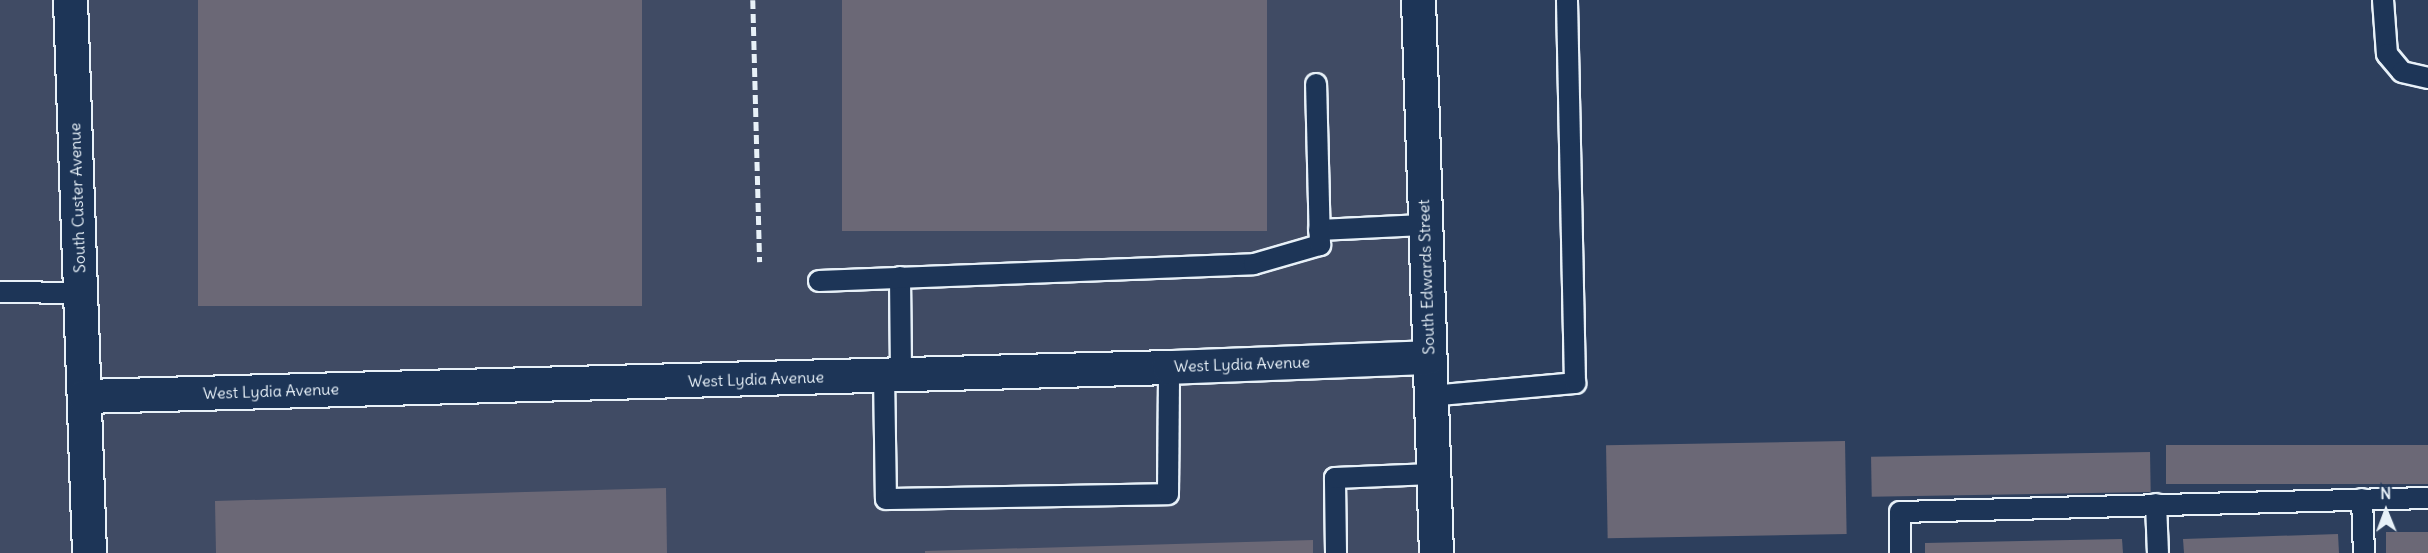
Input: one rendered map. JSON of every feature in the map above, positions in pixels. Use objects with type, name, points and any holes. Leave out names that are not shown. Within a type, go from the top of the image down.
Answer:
[{"type":"street","name":"South Custer Avenue","points":[[70,0],[89,553]]},
{"type":"street","name":"South Edwards Street","points":[[1418,0],[1423,225],[1436,553]]},
{"type":"street","name":"West Lydia Avenue","points":[[84,396],[1169,367],[1429,357]]},
{"type":"lane","points":[[1430,396],[1575,383],[1567,0]]},
{"type":"lane","points":[[2383,0],[2387,54],[2402,72],[2428,78]]},
{"type":"lane","points":[[819,281],[1254,264],[1320,245],[1316,84]]},
{"type":"lane","points":[[1319,230],[1423,225]]},
{"type":"lane","points":[[900,277],[892,375],[886,499],[1168,494],[1169,367]]},
{"type":"lane","points":[[0,292],[80,293]]},
{"type":"lane","points":[[1335,553],[1335,478],[1432,474]]},
{"type":"lane","points":[[1900,553],[1900,512],[2428,498]]},
{"type":"lane","points":[[2362,499],[2364,553]]},
{"type":"lane","points":[[2156,504],[2158,553]]},
{"type":"shaded area","points":[[0,0],[1418,0],[1418,553],[0,553]]},
{"type":"building","points":[[198,0],[642,0],[642,306],[198,306]]},
{"type":"building","points":[[842,0],[1267,0],[1267,231],[842,231]]},
{"type":"building","points":[[1845,441],[1847,534],[1608,538],[1606,445]]},
{"type":"building","points":[[2166,445],[2428,445],[2428,484],[2166,484]]},
{"type":"building","points":[[2150,452],[2151,492],[1872,497],[1871,457]]},
{"type":"building","points":[[666,488],[667,553],[216,553],[215,501]]},
{"type":"building","points":[[2386,532],[2428,532],[2428,553],[2386,553]]},
{"type":"building","points":[[2338,534],[2339,553],[2184,553],[2183,539]]},
{"type":"building","points":[[2122,539],[2123,553],[1925,553],[1925,543]]},
{"type":"building","points":[[1313,540],[1313,553],[925,553],[925,551]]},
{"type":"railway","points":[[753,0],[760,262]]}]
